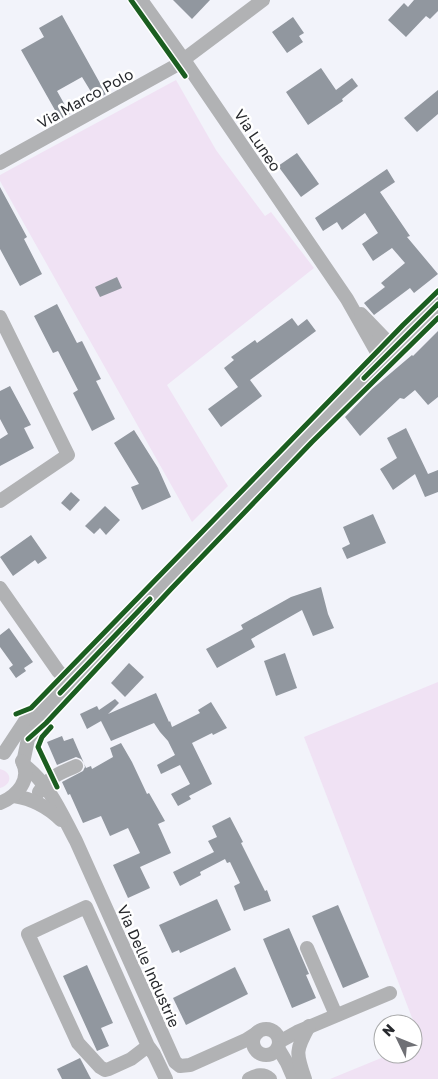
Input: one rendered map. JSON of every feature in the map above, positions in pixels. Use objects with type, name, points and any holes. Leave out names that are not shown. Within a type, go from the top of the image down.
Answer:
[{"type":"street","name":"Via Luneo","points":[[141,0],[347,299],[378,354],[374,368]]},
{"type":"street","name":"Via Marco Polo","points":[[2,160],[184,60],[263,0]]},
{"type":"street","name":"Via Luneo","points":[[347,299],[395,347]]},
{"type":"street","points":[[0,802],[14,796],[22,787],[25,775],[23,764],[28,739],[65,688],[287,457],[438,304]]},
{"type":"street","points":[[0,317],[68,455],[0,501]]},
{"type":"street","points":[[0,588],[58,671],[65,688]]},
{"type":"street","points":[[2,754],[34,711],[65,688]]},
{"type":"street","name":"Via Delle Industrie","points":[[2,754],[10,753],[16,755],[23,764],[34,772],[61,810],[175,1062],[180,1066],[187,1066],[232,1047],[257,1033],[253,1040],[253,1046],[271,1046]]},
{"type":"street","points":[[33,800],[52,776],[76,766]]},
{"type":"street","name":"Via Delle Industrie","points":[[14,796],[33,800],[41,804],[54,812],[69,827]]},
{"type":"street","points":[[148,1046],[131,1059],[109,1069],[102,1069],[78,1043],[28,934],[86,907],[148,1046],[166,1079]]},
{"type":"street","points":[[307,948],[336,1015]]},
{"type":"street","points":[[232,1047],[271,1046],[303,1029],[390,993]]},
{"type":"street","points":[[303,1029],[298,1058],[306,1079]]},
{"type":"street","points":[[271,1046],[292,1075]]},
{"type":"street","points":[[249,1079],[262,1075],[270,1079]]},
{"type":"shaded area","points":[[176,80],[216,150],[265,216],[271,212],[314,268],[167,385],[228,486],[192,522],[0,181],[0,175]]},
{"type":"shaded area","points":[[438,682],[438,1079],[330,1079],[373,1061],[373,1064],[423,1064],[423,1014],[411,1014],[304,737]]},
{"type":"shaded area","points":[[0,769],[9,775],[9,781],[0,788]]},
{"type":"building","points":[[173,0],[210,0],[192,19]]},
{"type":"building","points":[[414,0],[438,0],[438,11],[430,19],[426,16],[406,37],[388,20],[404,3],[408,7]]},
{"type":"building","points":[[62,15],[106,94],[96,100],[82,77],[57,91],[70,114],[60,119],[21,50],[44,37],[39,28]]},
{"type":"building","points":[[293,17],[304,33],[299,36],[303,42],[287,53],[272,32]]},
{"type":"building","points":[[321,68],[336,90],[352,78],[358,86],[342,99],[343,101],[308,125],[286,92]]},
{"type":"building","points":[[438,90],[438,114],[417,132],[404,118]]},
{"type":"building","points":[[297,153],[319,184],[301,197],[278,166]]},
{"type":"building","points":[[387,169],[395,182],[380,192],[410,236],[407,237],[438,274],[414,293],[410,288],[374,315],[364,303],[385,287],[381,283],[405,263],[392,248],[373,261],[362,244],[378,233],[365,213],[342,230],[337,222],[323,231],[315,218]]},
{"type":"building","points":[[0,187],[27,237],[24,239],[42,274],[20,286],[0,249]]},
{"type":"building","points":[[117,277],[122,288],[100,297],[95,287]]},
{"type":"building","points":[[57,304],[77,343],[82,341],[101,379],[96,381],[115,419],[92,431],[73,393],[78,390],[58,351],[53,353],[34,316]]},
{"type":"building","points":[[292,318],[298,326],[307,319],[316,331],[250,380],[262,396],[221,427],[208,409],[238,387],[224,368],[234,360],[231,357],[255,340],[257,343]]},
{"type":"building","points":[[438,331],[438,397],[428,405],[415,390],[404,399],[400,398],[360,436],[345,417],[372,389],[413,356]]},
{"type":"building","points":[[10,386],[31,425],[24,428],[34,448],[0,466],[0,439],[8,434],[0,419],[0,391]]},
{"type":"building","points":[[406,428],[428,474],[438,470],[438,492],[425,497],[415,474],[393,490],[380,469],[397,458],[387,438]]},
{"type":"building","points":[[134,430],[158,468],[171,497],[142,510],[131,487],[139,484],[114,443]]},
{"type":"building","points":[[71,492],[80,500],[70,511],[61,503]]},
{"type":"building","points":[[105,506],[120,520],[106,535],[100,528],[94,534],[85,526]]},
{"type":"building","points":[[373,514],[386,543],[347,559],[342,548],[350,544],[343,527]]},
{"type":"building","points":[[31,535],[47,558],[38,564],[35,560],[13,576],[0,557]]},
{"type":"building","points":[[321,587],[334,628],[313,636],[302,610],[251,639],[255,647],[217,668],[206,649],[243,629],[241,625],[291,597]]},
{"type":"building","points":[[9,628],[33,662],[24,668],[26,671],[16,678],[9,668],[13,665],[0,647],[0,635]]},
{"type":"building","points":[[285,653],[297,688],[276,696],[264,661]]},
{"type":"building","points":[[129,663],[144,677],[125,697],[111,683]]},
{"type":"building","points":[[156,693],[172,727],[200,713],[198,710],[211,702],[227,728],[192,743],[212,784],[189,796],[191,799],[178,806],[171,794],[190,784],[180,765],[161,774],[157,765],[175,755],[168,741],[154,723],[111,741],[101,721],[87,729],[80,714],[97,706],[99,710],[115,699],[119,703],[108,714]]},
{"type":"building","points":[[62,736],[64,741],[73,738],[84,762],[76,757],[57,765],[47,742]]},
{"type":"building","points":[[121,743],[147,794],[149,793],[165,821],[158,824],[171,853],[140,867],[150,888],[128,898],[113,865],[140,853],[128,828],[110,836],[101,816],[83,823],[70,794],[68,795],[62,782],[83,771],[84,764],[86,768],[91,766],[92,769],[113,757],[110,748]]},
{"type":"building","points":[[230,817],[243,842],[241,843],[265,891],[267,890],[271,901],[244,911],[234,886],[240,883],[230,862],[227,863],[225,859],[200,872],[201,875],[180,886],[173,872],[214,852],[208,841],[217,837],[212,826]]},
{"type":"building","points":[[217,899],[231,930],[180,953],[179,950],[172,953],[159,925]]},
{"type":"building","points":[[338,905],[369,977],[343,988],[312,916]]},
{"type":"building","points":[[289,928],[309,974],[306,975],[316,998],[292,1008],[263,939]]},
{"type":"building","points":[[87,965],[113,1023],[101,1028],[109,1046],[97,1051],[63,976]]},
{"type":"building","points":[[235,967],[248,994],[186,1025],[173,998]]},
{"type":"building","points":[[80,1058],[91,1079],[62,1079],[57,1069]]},
{"type":"cycle path","points":[[131,0],[185,76]]},
{"type":"cycle path","points":[[16,714],[31,708],[438,291]]},
{"type":"cycle path","points":[[364,378],[438,304]]},
{"type":"cycle path","points":[[28,739],[46,723],[312,442],[438,318]]},
{"type":"cycle path","points":[[60,693],[150,599]]},
{"type":"cycle path","points":[[51,727],[42,737],[38,747],[57,787]]}]
